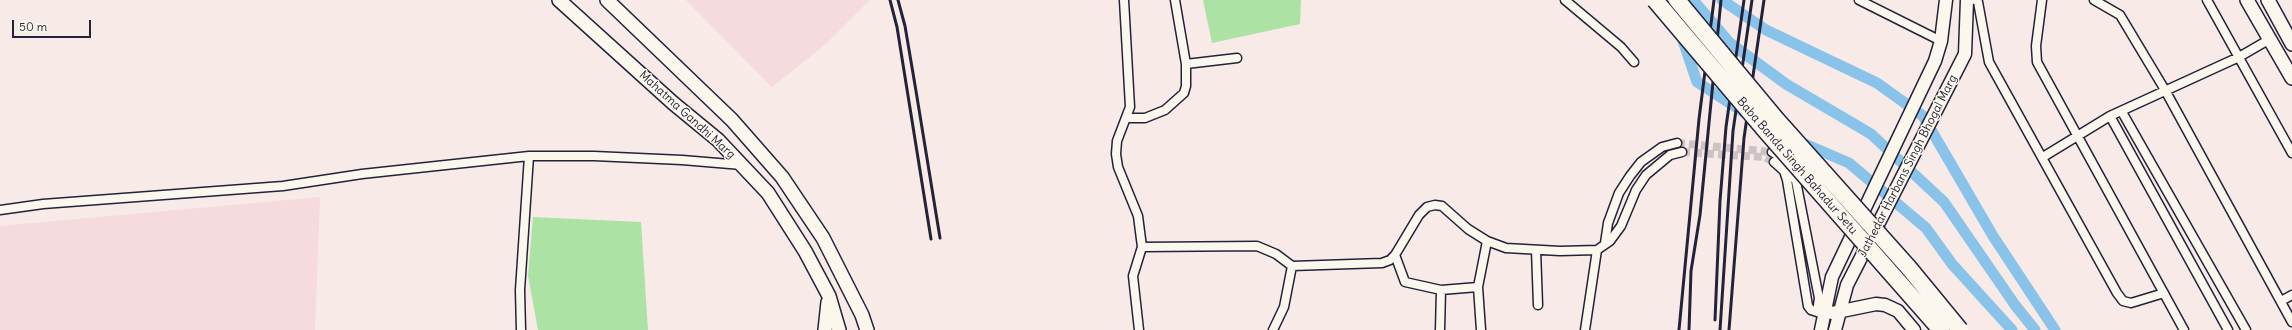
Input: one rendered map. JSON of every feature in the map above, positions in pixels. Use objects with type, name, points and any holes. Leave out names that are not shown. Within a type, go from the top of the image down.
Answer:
[{"type":"highway","name":"Baba Banda Singh Bahadur Setu","points":[[1654,0],[1766,131],[1941,330]]},
{"type":"highway","name":"Baba Banda Singh Bahadur Setu","points":[[1677,0],[1776,120],[1904,262],[1960,330]]},
{"type":"main road","name":"Mahatma Gandhi Marg","points":[[559,0],[672,103],[718,140],[768,193],[805,251],[829,296],[839,330]]},
{"type":"main road","name":"Mahatma Gandhi Marg","points":[[606,0],[732,120],[782,177],[823,238],[862,315],[867,330]]},
{"type":"main road","points":[[2247,0],[2292,78]]},
{"type":"main road","points":[[2268,0],[2292,44]]},
{"type":"main road","points":[[825,330],[829,296]]},
{"type":"street","points":[[1124,0],[1130,107],[1116,141],[1116,154],[1118,167],[1138,216],[1142,247],[1132,276],[1139,330]]},
{"type":"street","points":[[1126,118],[1144,118],[1165,110],[1179,98],[1186,86],[1186,64],[1175,0]]},
{"type":"street","points":[[1565,0],[1621,47],[1634,62]]},
{"type":"street","points":[[1859,0],[1941,41]]},
{"type":"street","name":"Jathedar Harbans Singh Bhogal Marg","points":[[1821,330],[1821,313],[1832,277],[1935,61],[1941,41],[1946,0]]},
{"type":"street","name":"Jathedar Harbans Singh Bhogal Marg","points":[[1835,330],[1847,285],[1958,71],[1965,54],[1967,0]]},
{"type":"street","points":[[1975,0],[1978,2],[1989,62],[2117,293],[2123,301],[2131,303],[2164,293]]},
{"type":"street","points":[[2042,0],[2036,46],[2037,62],[2079,135],[2184,330]]},
{"type":"street","points":[[2094,0],[2120,14],[2165,90],[2292,322]]},
{"type":"street","points":[[2208,0],[2292,153]]},
{"type":"street","points":[[2043,157],[2110,116],[2122,112],[2165,90],[2239,56],[2270,39]]},
{"type":"street","points":[[1186,64],[1237,58]]},
{"type":"street","points":[[2122,112],[2246,330]]},
{"type":"street","points":[[2110,116],[2228,330]]},
{"type":"street","points":[[1605,243],[1608,223],[1619,193],[1630,176],[1641,162],[1662,147],[1678,144]]},
{"type":"street","points":[[1585,330],[1597,250],[1605,243],[1610,242],[1621,226],[1636,190],[1646,175],[1670,155],[1682,152]]},
{"type":"street","points":[[1772,152],[1778,156],[1796,181],[1821,313]]},
{"type":"street","points":[[521,330],[520,290],[529,156]]},
{"type":"street","points":[[0,210],[42,204],[283,186],[362,174],[529,156],[616,157],[742,165]]},
{"type":"street","points":[[1774,162],[1784,171],[1788,180],[1806,298],[1811,310],[1821,313],[1839,312],[1876,304],[1885,305],[1898,311],[1914,330]]},
{"type":"street","points":[[1142,247],[1257,246],[1276,254],[1292,266],[1382,263],[1396,255],[1419,215],[1428,207],[1435,205],[1442,206],[1468,230],[1488,241],[1506,248],[1536,250],[1597,250]]},
{"type":"street","points":[[1860,219],[1874,232],[1956,330]]},
{"type":"street","points":[[1852,235],[1866,249]]},
{"type":"street","points":[[1482,330],[1478,286],[1488,241]]},
{"type":"street","points":[[1536,250],[1538,305]]},
{"type":"street","points":[[1396,255],[1405,282],[1441,290],[1478,286]]},
{"type":"street","points":[[1273,330],[1284,307],[1292,266]]},
{"type":"street","points":[[1440,330],[1441,290]]},
{"type":"street","points":[[2281,301],[2292,295]]},
{"type":"shaded area","points":[[686,0],[870,0],[827,43],[772,87]]},
{"type":"shaded area","points":[[320,197],[315,330],[0,330],[0,226]]},
{"type":"green space","points":[[1203,0],[1301,0],[1300,24],[1212,43]]},
{"type":"green space","points":[[533,217],[641,222],[648,330],[538,330],[528,276]]},
{"type":"waterway","points":[[1693,0],[1730,43],[1786,84],[1871,134],[1944,202],[2015,305],[2035,330]]},
{"type":"waterway","points":[[1722,0],[1766,30],[1877,83],[1923,116],[1993,236],[2055,330]]},
{"type":"waterway","points":[[1681,35],[1697,82],[1748,115]]},
{"type":"waterway","points":[[1798,141],[1849,163],[1926,228],[1952,264],[2012,330]]},
{"type":"tunnel","points":[[1677,143],[1772,152]]},
{"type":"tunnel","points":[[1682,152],[1764,157],[1774,162]]},
{"type":"railway","points":[[890,0],[897,27],[931,239]]},
{"type":"railway","points":[[898,0],[905,26],[940,238]]},
{"type":"railway","points":[[1679,330],[1699,119],[1714,0]]},
{"type":"railway","points":[[1689,330],[1691,271],[1700,215],[1721,0]]},
{"type":"railway","points":[[1715,320],[1720,201],[1726,127],[1744,0]]},
{"type":"railway","points":[[1720,330],[1733,131],[1752,0]]},
{"type":"railway","points":[[1729,330],[1744,138],[1764,0]]}]
